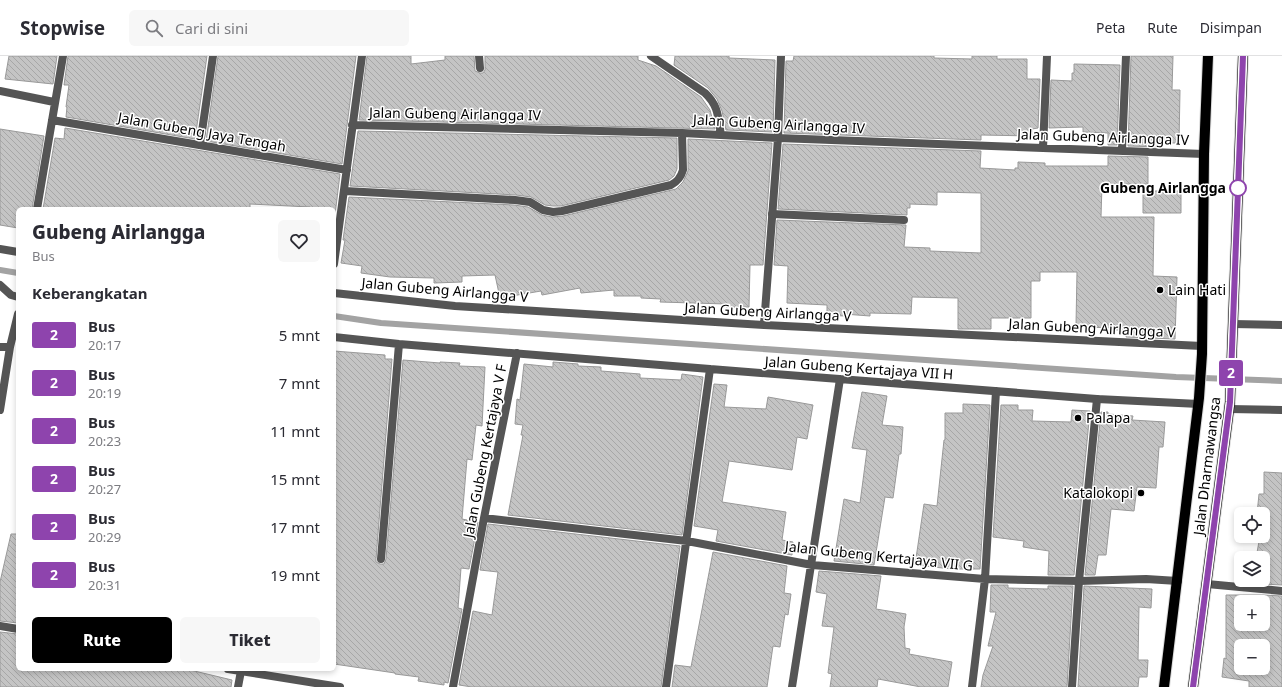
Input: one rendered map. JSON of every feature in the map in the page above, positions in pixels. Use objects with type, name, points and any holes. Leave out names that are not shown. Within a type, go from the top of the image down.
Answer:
[{"type":"main road","name":"Jalan Dharmawangsa","points":[[1164,687],[1199,400],[1202,350],[1204,154],[1208,56]]},
{"type":"main road","name":"Jalan Dharmawangsa","points":[[1193,687],[1229,406],[1243,56]]},
{"type":"street","points":[[36,207],[63,56]]},
{"type":"street","points":[[200,145],[213,56]]},
{"type":"street","points":[[336,251],[362,56]]},
{"type":"street","points":[[479,56],[480,68]]},
{"type":"street","points":[[651,56],[711,98],[717,110],[721,135]]},
{"type":"street","points":[[764,325],[778,138],[781,56]]},
{"type":"street","points":[[1043,148],[1047,56]]},
{"type":"street","points":[[1122,151],[1126,56]]},
{"type":"street","points":[[0,91],[54,102]]},
{"type":"street","name":"Jalan Gubeng Jaya Tengah","points":[[52,120],[347,170]]},
{"type":"street","name":"Jalan Gubeng Airlangga IV","points":[[352,125],[682,133],[1204,154]]},
{"type":"street","points":[[345,191],[515,200],[530,202],[543,210],[553,212],[562,211],[671,185],[676,182],[682,175],[683,170],[682,133]]},
{"type":"street","points":[[772,214],[904,220]]},
{"type":"street","points":[[0,249],[16,252]]},
{"type":"street","points":[[0,285],[11,295],[16,296]]},
{"type":"street","name":"Jalan Gubeng Airlangga V","points":[[336,293],[455,306],[1202,350]]},
{"type":"street","points":[[0,410],[10,347],[16,322]]},
{"type":"street","points":[[1233,324],[1282,325]]},
{"type":"street","name":"Jalan Gubeng Kertajaya V F","points":[[336,337],[399,344],[517,353],[484,518],[453,687]]},
{"type":"street","points":[[381,559],[399,344]]},
{"type":"street","points":[[0,347],[10,347]]},
{"type":"street","name":"Jalan Gubeng Kertajaya VII H","points":[[517,353],[1097,399],[1199,400]]},
{"type":"street","points":[[666,687],[710,369]]},
{"type":"street","points":[[792,687],[840,379]]},
{"type":"street","points":[[972,687],[985,579],[996,392]]},
{"type":"street","points":[[1072,687],[1079,581],[1097,399]]},
{"type":"street","points":[[1229,406],[1282,410]]},
{"type":"street","name":"Jalan Gubeng Kertajaya VII G","points":[[484,518],[687,541],[812,565],[985,579],[1079,581],[1146,579],[1178,581]]},
{"type":"street","points":[[1207,584],[1282,591]]},
{"type":"street","points":[[0,626],[16,629]]},
{"type":"street","points":[[237,671],[264,672],[340,687]]},
{"type":"street","points":[[238,687],[241,672]]},
{"type":"building","points":[[9,56],[57,56],[53,84],[5,79]]},
{"type":"building","points":[[68,56],[207,56],[195,139],[66,117],[69,85],[64,85]]},
{"type":"building","points":[[218,56],[356,56],[342,164],[206,141]]},
{"type":"building","points":[[367,56],[411,56],[411,64],[445,60],[445,56],[474,56],[475,71],[483,73],[485,70],[485,56],[638,56],[638,60],[656,66],[701,97],[710,110],[715,129],[359,120]]},
{"type":"building","points":[[675,56],[729,56],[729,58],[775,60],[773,132],[726,130],[722,111],[717,99],[708,88],[674,65]]},
{"type":"building","points":[[794,56],[934,56],[934,58],[972,59],[972,56],[997,56],[997,59],[1027,59],[1027,79],[1040,79],[1038,128],[1032,129],[1032,136],[981,135],[981,140],[784,133],[786,61],[793,61]]},
{"type":"building","points":[[1131,56],[1173,56],[1172,90],[1180,90],[1179,143],[1162,143],[1162,147],[1128,146]]},
{"type":"building","points":[[1074,64],[1120,65],[1117,145],[1108,145],[1108,133],[1083,132],[1083,127],[1049,128],[1051,80],[1072,81]]},
{"type":"building","points":[[65,128],[340,174],[336,207],[250,204],[250,207],[43,207],[55,138],[64,139]]},
{"type":"building","points":[[0,129],[44,136],[32,207],[16,207],[16,228],[0,225]]},
{"type":"building","points":[[358,131],[677,138],[677,169],[674,176],[669,180],[561,206],[545,205],[531,197],[516,195],[350,186]]},
{"type":"building","points":[[688,139],[772,143],[763,265],[750,265],[749,307],[726,307],[726,304],[660,302],[661,299],[641,298],[641,296],[614,296],[614,290],[581,293],[580,288],[542,295],[541,291],[500,298],[495,275],[462,276],[462,282],[434,283],[434,278],[390,277],[361,273],[362,266],[341,263],[345,240],[343,240],[349,197],[514,205],[528,207],[542,215],[552,217],[563,216],[676,189],[683,182],[688,171]]},
{"type":"building","points":[[783,144],[981,151],[980,168],[1015,170],[1015,168],[1018,168],[1018,162],[1045,163],[1045,166],[1108,166],[1108,156],[1148,157],[1148,184],[1102,184],[1101,217],[1154,217],[1153,276],[1177,277],[1175,339],[1126,337],[1126,330],[1111,330],[1111,328],[1076,325],[1077,272],[1040,272],[1040,281],[1031,281],[1031,318],[991,318],[991,329],[958,329],[958,298],[912,297],[911,314],[870,313],[870,316],[844,314],[844,316],[827,315],[827,305],[787,303],[788,266],[774,265],[777,220],[906,225],[904,247],[930,248],[930,251],[981,253],[981,193],[937,192],[937,205],[910,204],[910,208],[907,208],[907,215],[778,209]]},
{"type":"building","points":[[1143,191],[1181,191],[1181,213],[1143,213]]},
{"type":"building","points":[[336,351],[385,355],[385,359],[392,359],[376,559],[376,562],[380,564],[384,564],[386,559],[403,360],[460,363],[459,366],[485,367],[482,426],[476,425],[472,460],[467,459],[462,519],[478,522],[469,569],[461,568],[458,608],[462,609],[448,683],[444,682],[444,685],[418,681],[419,677],[336,664]]},
{"type":"building","points":[[553,362],[578,364],[578,366],[601,367],[601,371],[640,374],[640,378],[681,380],[682,374],[703,377],[682,535],[508,515],[523,435],[521,435],[523,425],[515,424],[517,399],[520,400],[524,364],[553,367]]},
{"type":"building","points":[[714,384],[727,385],[724,407],[766,409],[768,397],[813,405],[807,439],[797,437],[792,470],[729,461],[722,502],[786,512],[782,540],[793,542],[792,555],[716,541],[718,530],[694,526]]},
{"type":"building","points":[[862,392],[887,396],[882,425],[903,427],[901,454],[899,454],[893,498],[885,497],[874,565],[834,561],[844,499],[860,503],[867,450],[852,448]]},
{"type":"building","points":[[963,404],[990,405],[980,569],[952,569],[915,565],[924,504],[937,506],[945,440],[945,413],[963,413]]},
{"type":"building","points":[[1001,405],[1018,405],[1018,410],[1033,410],[1032,421],[1071,422],[1072,410],[1090,411],[1074,575],[1048,575],[1049,551],[1023,547],[1024,541],[993,537]]},
{"type":"building","points":[[1101,412],[1133,416],[1132,420],[1165,422],[1163,447],[1159,447],[1156,488],[1137,487],[1134,511],[1111,509],[1106,555],[1098,555],[1095,575],[1085,575]]},
{"type":"building","points":[[1264,472],[1282,473],[1282,585],[1270,584],[1270,551],[1257,551],[1259,543],[1270,543],[1270,507],[1258,507],[1259,494],[1264,494]]},
{"type":"building","points":[[488,524],[680,546],[661,687],[472,687],[459,685],[473,611],[492,615],[498,572],[480,570]]},
{"type":"building","points":[[11,534],[16,534],[16,623],[0,621],[0,582]]},
{"type":"building","points":[[713,552],[787,566],[784,593],[791,594],[788,615],[785,614],[780,647],[773,646],[767,687],[672,687],[675,665],[691,667]]},
{"type":"building","points":[[819,571],[881,576],[876,609],[906,614],[904,627],[905,648],[910,649],[909,654],[952,662],[948,687],[921,687],[878,679],[877,687],[830,687],[832,674],[828,673],[834,627],[822,626],[827,594],[816,592]]},
{"type":"building","points":[[991,585],[1008,585],[1008,588],[1048,589],[1048,586],[1073,586],[1067,687],[981,687],[983,675],[993,646],[988,646],[996,612],[990,612]]},
{"type":"building","points":[[1084,586],[1152,589],[1151,608],[1139,607],[1138,660],[1148,660],[1147,677],[1139,677],[1138,687],[1078,687]]},
{"type":"building","points":[[1226,595],[1234,595],[1234,631],[1270,631],[1270,595],[1282,596],[1282,687],[1249,687],[1249,681],[1222,677],[1224,658],[1226,659]]},
{"type":"building","points":[[0,632],[16,634],[16,671],[194,671],[232,680],[231,687],[0,687]]},
{"type":"waterway","points":[[0,270],[16,273]]},
{"type":"waterway","points":[[336,316],[381,323],[1176,377],[1282,381]]},
{"type":"bus line","name":"2","points":[[1193,687],[1230,402],[1243,56]]},
{"type":"place","name":"Gubeng Airlangga","points":[[1238,188]]},
{"type":"place","name":"Lain Hati","points":[[1160,290]]},
{"type":"place","name":"Palapa","points":[[1078,418]]},
{"type":"place","name":"Katalokopi","points":[[1141,493]]}]
